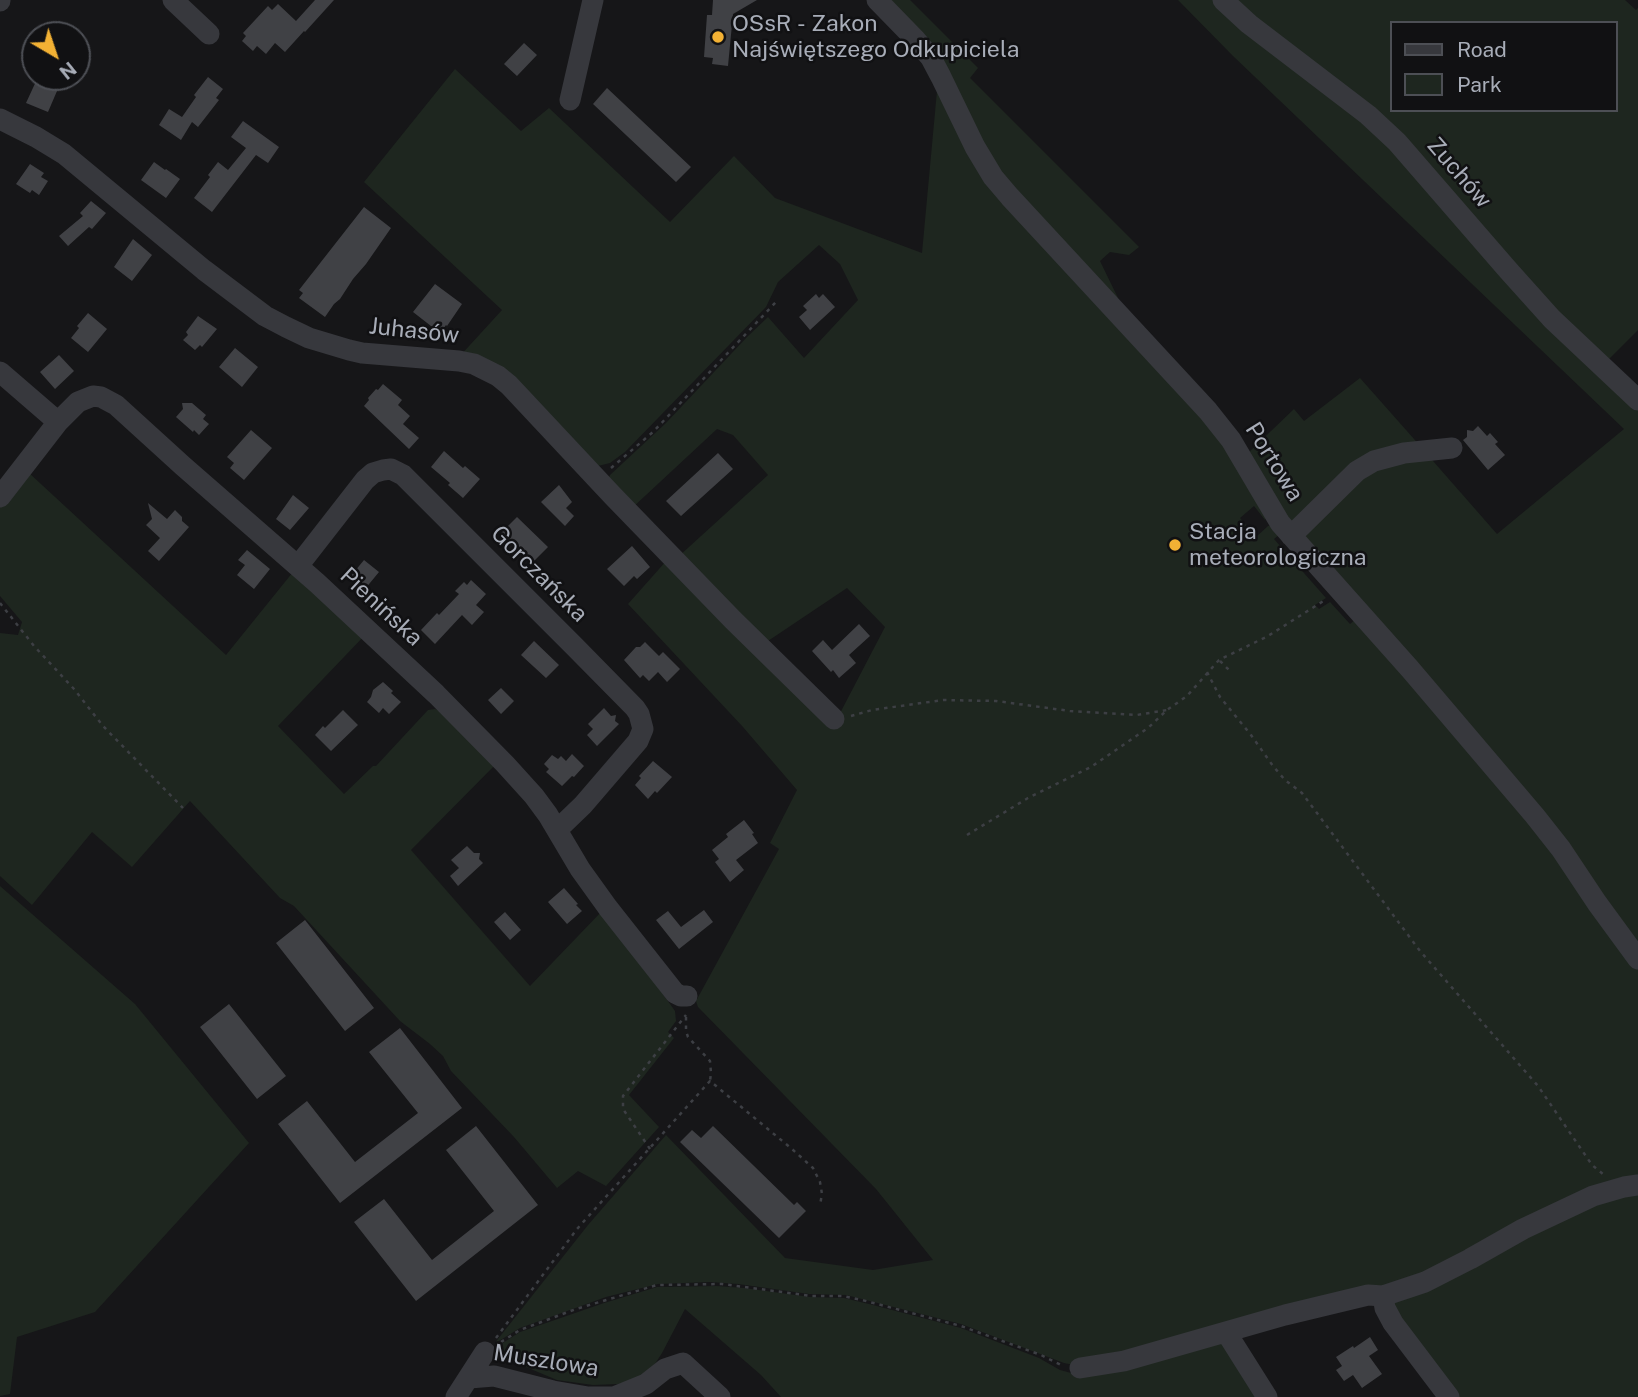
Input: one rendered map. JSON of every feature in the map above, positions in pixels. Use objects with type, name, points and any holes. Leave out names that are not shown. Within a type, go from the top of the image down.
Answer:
[{"type":"street","points":[[173,0],[209,34]]},
{"type":"street","points":[[570,100],[593,0]]},
{"type":"street","name":"Portowa","points":[[877,0],[931,58],[975,147],[993,177],[1208,411],[1231,440],[1269,506],[1291,536],[1472,740],[1535,816],[1635,955]]},
{"type":"street","name":"Zuchów","points":[[1223,0],[1249,24],[1368,115],[1397,142],[1552,319],[1638,400]]},
{"type":"street","name":"Juhasów","points":[[0,119],[64,154],[204,270],[265,316],[286,327],[349,351],[459,361],[474,364],[498,376],[733,620],[834,719]]},
{"type":"street","points":[[0,372],[58,422]]},
{"type":"street","name":"Pienińska","points":[[0,497],[71,409],[85,398],[93,396],[116,405],[298,566],[436,694],[505,764],[534,796],[608,908],[687,1005]]},
{"type":"street","points":[[1291,536],[1357,471],[1374,461],[1404,453],[1452,448]]},
{"type":"street","name":"Gorczańska","points":[[298,566],[365,480],[373,473],[391,469],[402,475],[635,708],[643,729],[638,741],[583,804],[556,830]]},
{"type":"street","points":[[1080,1368],[1124,1361],[1285,1315],[1367,1295],[1383,1296],[1425,1282],[1550,1215],[1593,1196],[1631,1186]]},
{"type":"street","points":[[1383,1296],[1385,1308],[1393,1323],[1449,1397]]},
{"type":"street","points":[[1226,1332],[1267,1397]]},
{"type":"street","points":[[456,1397],[485,1352]]},
{"type":"street","name":"Muszlowa","points":[[469,1378],[494,1376],[553,1391],[588,1397],[614,1397],[646,1384],[665,1369],[683,1363],[720,1397]]},
{"type":"path","points":[[597,480],[653,432],[776,302]]},
{"type":"path","points":[[967,835],[1028,798],[1091,767],[1148,728],[1187,696],[1219,660],[1268,636],[1340,591]]},
{"type":"path","points":[[0,603],[103,726],[183,808]]},
{"type":"path","points":[[1219,660],[1230,671]]},
{"type":"path","points":[[1207,672],[1220,697],[1273,766],[1302,793],[1420,951],[1538,1086],[1592,1165],[1631,1186]]},
{"type":"path","points":[[834,719],[872,710],[943,700],[996,701],[1137,715],[1167,710]]},
{"type":"path","points":[[485,1352],[577,1229],[710,1081],[710,1061],[688,1037],[686,1031],[687,1005]]},
{"type":"path","points":[[650,1149],[623,1109],[623,1096],[687,1005]]},
{"type":"path","points":[[710,1081],[813,1168],[820,1182],[820,1205]]},
{"type":"path","points":[[485,1352],[520,1330],[657,1285],[722,1284],[862,1300],[961,1326],[1041,1355],[1060,1365],[1080,1368]]},
{"type":"green space","points":[[882,0],[910,0],[978,68],[970,78],[1139,247],[1129,255],[1110,252],[1100,261],[1118,298],[1114,303],[1014,195]]},
{"type":"green space","points":[[1178,0],[1217,0],[1365,118],[1638,405],[1638,953],[1305,541],[1304,533],[1360,473],[1426,453],[1497,534],[1624,429],[1233,56]]},
{"type":"green space","points":[[1227,0],[1625,0],[1636,10],[1638,8],[1638,330],[1605,363],[1400,138]]},
{"type":"green space","points":[[455,69],[521,131],[549,108],[670,222],[734,156],[775,198],[922,253],[938,80],[955,120],[1205,414],[1266,517],[1265,520],[1254,506],[1240,518],[1256,537],[1268,526],[1274,526],[1280,534],[1274,539],[1326,598],[1315,605],[1319,609],[1330,602],[1350,624],[1357,618],[1529,814],[1638,964],[1638,1181],[1424,1277],[1074,1365],[961,1324],[846,1295],[809,1294],[710,1282],[658,1284],[606,1297],[520,1328],[494,1344],[588,1225],[666,1135],[785,1258],[873,1270],[933,1260],[876,1189],[698,1007],[696,1001],[779,849],[770,843],[797,790],[743,727],[628,604],[667,560],[838,717],[885,627],[847,588],[765,643],[678,557],[768,475],[733,435],[717,429],[631,509],[608,480],[768,317],[804,358],[858,300],[840,264],[819,245],[778,282],[766,307],[625,452],[610,463],[598,466],[459,357],[502,310],[364,182]]},
{"type":"green space","points":[[1360,378],[1422,448],[1402,451],[1292,522],[1284,517],[1247,454],[1294,409],[1304,421]]},
{"type":"green space","points":[[28,472],[226,655],[293,572],[366,634],[278,726],[344,794],[376,766],[428,710],[435,709],[444,713],[498,762],[411,850],[530,986],[603,910],[675,1011],[676,1021],[668,1032],[674,1038],[629,1095],[659,1127],[606,1186],[578,1171],[557,1188],[514,1137],[451,1071],[443,1056],[400,1021],[294,906],[280,898],[190,801],[132,867],[92,832],[32,905],[0,876],[0,633],[18,635],[22,622],[0,596],[0,506]]},
{"type":"green space","points":[[0,886],[135,1004],[249,1143],[95,1312],[17,1337],[10,1394],[0,1396]]},
{"type":"green space","points":[[1638,1189],[1638,1397],[1456,1397],[1391,1304],[1551,1220]]},
{"type":"green space","points":[[717,1286],[810,1297],[844,1298],[873,1305],[961,1328],[1071,1373],[1085,1372],[1220,1338],[1261,1397],[781,1397],[761,1375],[685,1309],[646,1378],[618,1384],[593,1385],[557,1380],[502,1357],[498,1346],[520,1332],[657,1287]]},
{"type":"building","points":[[315,0],[334,0],[285,52],[275,43],[266,54],[257,46],[253,51],[242,41],[246,36],[243,33],[268,6],[272,10],[278,4],[296,21]]},
{"type":"building","name":"OSsR - Zakon Najświętszego Odkupiciela","points":[[713,0],[757,0],[733,14],[728,66],[712,64],[713,58],[704,57],[707,15],[712,15]]},
{"type":"building","points":[[524,43],[537,55],[517,76],[504,64]]},
{"type":"building","points":[[208,77],[223,89],[216,98],[219,100],[198,127],[192,122],[181,140],[159,125],[169,109],[182,117]]},
{"type":"building","points":[[607,88],[691,167],[676,182],[593,104]]},
{"type":"building","points":[[32,91],[57,91],[48,112],[26,103]]},
{"type":"building","points":[[243,121],[279,147],[268,163],[256,155],[212,212],[194,198],[218,162],[228,170],[246,148],[231,137]]},
{"type":"building","points":[[154,162],[180,179],[166,198],[141,180]]},
{"type":"building","points":[[30,164],[44,173],[41,177],[48,181],[39,195],[16,184]]},
{"type":"building","points":[[91,201],[106,213],[92,229],[89,227],[68,246],[59,236],[83,216],[80,213]]},
{"type":"building","points":[[364,207],[391,228],[325,317],[299,298],[303,293],[299,290]]},
{"type":"building","points":[[133,239],[152,255],[132,281],[114,267]]},
{"type":"building","points":[[435,284],[462,304],[440,333],[413,312]]},
{"type":"building","points":[[816,294],[819,298],[823,294],[835,307],[810,330],[799,317],[807,310],[803,306]]},
{"type":"building","points":[[88,313],[107,329],[88,352],[71,338]]},
{"type":"building","points":[[198,316],[217,329],[202,347],[200,345],[195,350],[183,340]]},
{"type":"building","points":[[235,348],[258,367],[242,387],[219,367]]},
{"type":"building","points":[[59,355],[74,371],[55,389],[40,372]]},
{"type":"building","points":[[383,384],[402,400],[398,405],[410,416],[403,424],[419,438],[409,449],[364,406],[368,398]]},
{"type":"building","points":[[182,403],[192,403],[206,415],[203,419],[209,424],[199,435],[176,417],[183,409]]},
{"type":"building","points":[[1478,426],[1487,436],[1490,433],[1505,455],[1488,470],[1463,440],[1467,437],[1467,430],[1473,431]]},
{"type":"building","points":[[251,430],[272,448],[244,480],[230,468],[234,463],[227,457]]},
{"type":"building","points":[[444,451],[480,479],[463,498],[431,467]]},
{"type":"building","points":[[718,453],[733,469],[681,516],[666,501]]},
{"type":"building","points":[[559,485],[572,502],[566,508],[574,516],[565,526],[541,502]]},
{"type":"building","points":[[293,495],[309,508],[290,530],[276,519]]},
{"type":"building","points":[[148,503],[167,519],[175,510],[189,527],[159,561],[148,551],[160,538],[146,525],[152,519]]},
{"type":"building","points":[[517,517],[548,547],[534,561],[501,533]]},
{"type":"building","points":[[632,546],[650,567],[637,579],[634,576],[624,586],[607,569]]},
{"type":"building","points":[[247,550],[270,569],[254,589],[237,575],[245,565],[238,560]]},
{"type":"building","points":[[364,560],[379,572],[365,589],[350,577]]},
{"type":"building","points":[[471,580],[486,594],[476,605],[484,612],[472,625],[462,615],[435,644],[421,630],[459,594],[455,591],[464,582],[467,585]]},
{"type":"building","points":[[859,624],[870,636],[849,655],[856,663],[839,678],[812,651],[823,640],[832,650]]},
{"type":"building","points":[[534,641],[559,665],[546,678],[521,655]]},
{"type":"building","points":[[645,642],[659,656],[663,652],[680,669],[667,682],[658,672],[649,681],[643,675],[640,678],[624,660]]},
{"type":"building","points":[[383,682],[401,702],[389,714],[383,708],[379,713],[367,702],[373,690]]},
{"type":"building","points":[[501,688],[514,701],[501,714],[488,700]]},
{"type":"building","points":[[604,708],[611,716],[616,715],[615,721],[619,724],[597,746],[587,735],[593,729],[588,724]]},
{"type":"building","points":[[343,710],[358,725],[331,751],[315,735]]},
{"type":"building","points":[[572,754],[584,766],[562,786],[546,772],[549,769],[544,764],[552,755],[558,759],[561,756],[566,761]]},
{"type":"building","points":[[653,761],[672,777],[648,799],[635,785],[641,778],[639,776]]},
{"type":"building","points":[[744,820],[758,843],[736,860],[744,870],[730,882],[715,862],[719,859],[712,850]]},
{"type":"building","points":[[467,846],[474,853],[480,853],[479,859],[483,863],[458,886],[450,876],[459,868],[451,860]]},
{"type":"building","points":[[564,888],[582,911],[567,924],[548,902]]},
{"type":"building","points":[[704,910],[713,922],[679,949],[656,920],[668,911],[681,927]]},
{"type":"building","points":[[505,912],[521,930],[510,940],[494,922]]},
{"type":"building","points":[[305,920],[374,1008],[345,1031],[276,943]]},
{"type":"building","points":[[229,1004],[286,1076],[257,1099],[200,1027]]},
{"type":"building","points":[[400,1028],[462,1108],[340,1203],[278,1124],[307,1101],[355,1162],[418,1113],[369,1052]]},
{"type":"building","points":[[476,1126],[538,1205],[416,1301],[354,1222],[384,1199],[432,1260],[494,1211],[446,1150]]},
{"type":"building","points":[[713,1126],[794,1205],[797,1202],[806,1211],[779,1238],[680,1142],[692,1130],[701,1138]]},
{"type":"building","points":[[1370,1337],[1378,1350],[1369,1356],[1382,1374],[1362,1388],[1353,1375],[1344,1381],[1336,1370],[1342,1366],[1336,1357]]},
{"type":"place","name":"OSsR - Zakon Najświętszego Odkupiciela","points":[[718,37]]},
{"type":"place","name":"Stacja meteorologiczna","points":[[1175,545]]}]
